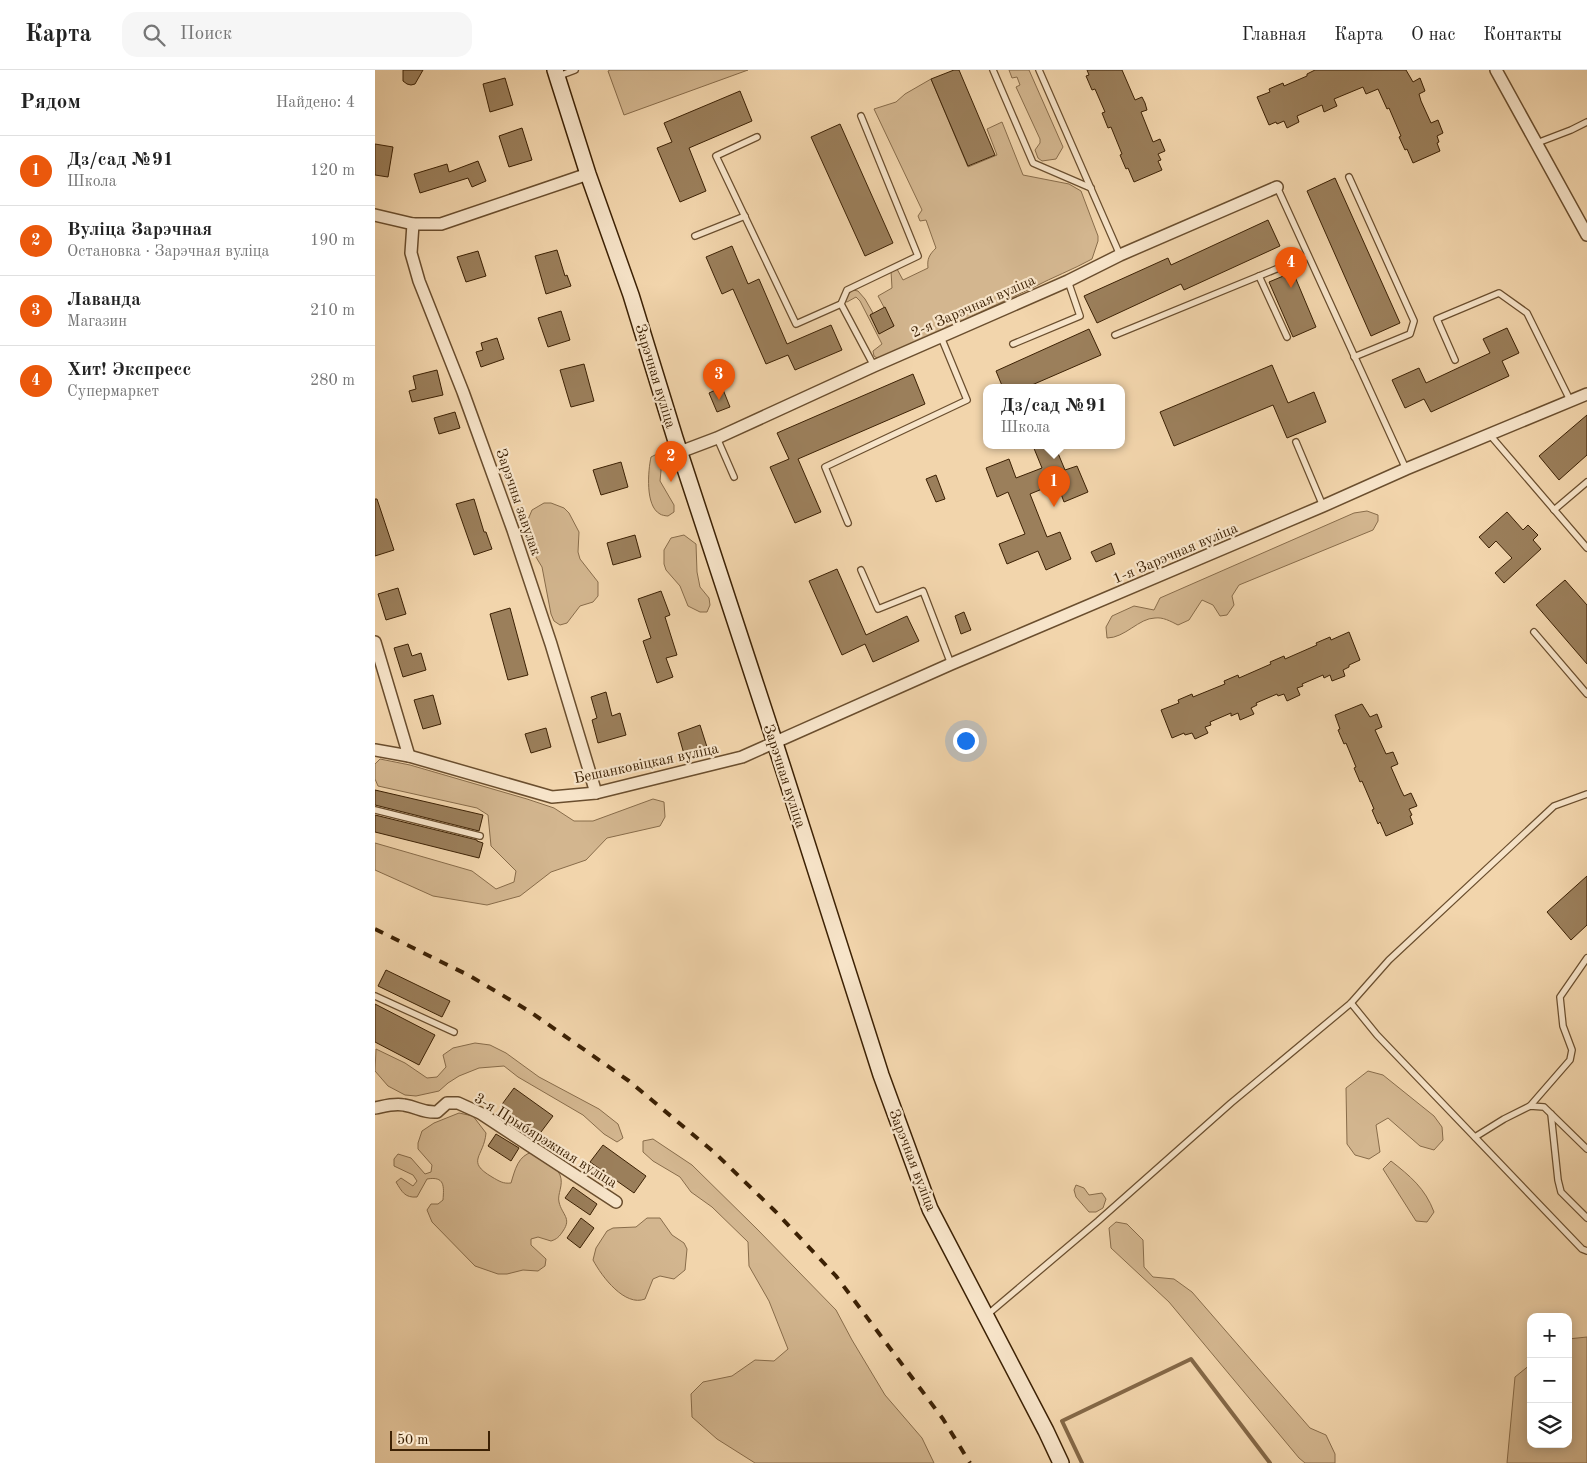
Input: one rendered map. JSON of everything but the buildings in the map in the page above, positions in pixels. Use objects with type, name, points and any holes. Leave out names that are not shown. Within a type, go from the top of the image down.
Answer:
[{"type":"street","points":[[1496,70],[1587,235]]},
{"type":"street","name":"Зарэчная вуліца","points":[[556,73],[588,174],[631,295],[881,1075],[930,1209],[1061,1463]]},
{"type":"street","points":[[375,215],[413,224],[441,224],[588,174]]},
{"type":"street","name":"2-я Зарэчная вуліца","points":[[680,452],[717,438],[874,366],[1068,281],[1120,255],[1277,187]]},
{"type":"street","name":"Зарэчны завулак","points":[[413,224],[411,253],[419,281],[463,392],[513,530],[551,644],[596,792]]},
{"type":"street","name":"1-я Зарэчная вуліца","points":[[775,743],[951,664],[1406,469],[1587,394]]},
{"type":"street","points":[[375,642],[409,756]]},
{"type":"street","name":"Бешанковіцкая вуліца","points":[[375,750],[409,756],[552,796],[596,792],[742,758],[775,743]]},
{"type":"street","name":"3-я Прыбярэжная вуліца","points":[[375,1108],[390,1104],[405,1105],[426,1113],[437,1112],[447,1102],[457,1103],[480,1113],[616,1202]]},
{"type":"lane","points":[[556,73],[575,70]]},
{"type":"lane","points":[[993,70],[1033,163],[1091,188]]},
{"type":"lane","points":[[1039,70],[1120,255]]},
{"type":"lane","points":[[757,137],[716,156],[796,324],[841,304],[847,290],[918,256],[861,116]]},
{"type":"lane","points":[[1537,143],[1587,122]]},
{"type":"lane","points":[[1349,177],[1414,321],[1410,334],[1354,357]]},
{"type":"lane","points":[[1277,187],[1406,469]]},
{"type":"lane","points":[[695,236],[745,216]]},
{"type":"lane","points":[[1115,335],[1308,256]]},
{"type":"lane","points":[[1259,276],[1287,337]]},
{"type":"lane","points":[[1013,344],[1081,316],[1068,281]]},
{"type":"lane","points":[[1455,360],[1437,319],[1499,293],[1527,313],[1571,402]]},
{"type":"lane","points":[[841,304],[874,366]]},
{"type":"lane","points":[[848,523],[825,467],[967,400],[941,337]]},
{"type":"lane","points":[[1490,435],[1587,548]]},
{"type":"lane","points":[[717,438],[734,477]]},
{"type":"lane","points":[[1296,442],[1323,506]]},
{"type":"lane","points":[[1554,510],[1587,482]]},
{"type":"lane","points":[[861,570],[878,609],[923,590],[951,664]]},
{"type":"lane","points":[[1534,632],[1587,694]]},
{"type":"lane","points":[[986,1316],[1098,1221],[1231,1103],[1351,1003],[1389,960],[1554,806],[1587,794]]},
{"type":"lane","points":[[375,810],[480,836]]},
{"type":"lane","points":[[1475,1137],[1530,1106],[1570,1060],[1572,1050],[1563,1026],[1560,998],[1587,958]]},
{"type":"lane","points":[[375,996],[454,1032]]},
{"type":"lane","points":[[1351,1003],[1377,1035],[1582,1249],[1587,1251]]},
{"type":"lane","points":[[1530,1106],[1544,1107],[1587,1149]]},
{"type":"lane","points":[[1551,1114],[1561,1192],[1587,1218]]},
{"type":"shaded area","points":[[748,70],[624,115],[608,71]]},
{"type":"shaded area","points":[[1009,70],[1029,70],[1063,147],[1056,159],[1042,161],[1038,158],[1035,150],[1040,143],[1040,139],[1016,87],[1020,85],[1017,77],[1012,78]]},
{"type":"shaded area","points":[[931,79],[968,167],[997,155],[987,129],[1002,122],[1023,175],[1069,184],[1081,191],[1098,236],[1098,241],[1092,259],[1085,263],[882,358],[877,358],[874,356],[873,351],[882,344],[860,301],[856,297],[847,302],[844,301],[847,295],[853,290],[858,291],[865,299],[873,313],[870,315],[879,333],[894,326],[878,296],[892,288],[891,271],[897,269],[903,280],[928,268],[929,257],[936,248],[926,220],[920,221],[918,216],[922,210],[874,109],[896,102],[905,94]]},
{"type":"shaded area","points":[[657,454],[662,460],[660,481],[674,505],[674,512],[668,516],[655,510],[650,496],[651,457]]},
{"type":"shaded area","points":[[544,503],[551,503],[564,508],[569,513],[579,532],[578,552],[580,559],[598,582],[598,596],[593,602],[580,606],[567,623],[560,625],[554,621],[551,614],[542,567],[528,544],[527,522],[532,510]]},
{"type":"shaded area","points":[[1367,511],[1378,515],[1378,521],[1373,530],[1239,585],[1232,596],[1234,605],[1227,615],[1220,616],[1213,605],[1202,600],[1189,620],[1178,625],[1161,618],[1149,619],[1120,635],[1107,638],[1106,627],[1112,616],[1134,606],[1154,610],[1160,598],[1354,513]]},
{"type":"shaded area","points":[[684,535],[696,544],[697,572],[700,587],[709,598],[710,605],[707,612],[700,612],[688,606],[680,586],[666,570],[664,564],[664,550],[671,538]]},
{"type":"shaded area","points":[[380,759],[410,765],[527,799],[554,808],[574,821],[593,821],[653,799],[664,802],[665,817],[660,826],[607,838],[586,860],[551,872],[520,896],[487,905],[433,896],[375,870],[375,843],[472,871],[496,889],[514,882],[516,871],[491,846],[488,815],[477,808],[378,786],[375,779],[375,764]]},
{"type":"shaded area","points":[[475,1043],[490,1045],[506,1053],[539,1077],[599,1109],[618,1124],[623,1138],[617,1142],[604,1134],[583,1115],[518,1077],[504,1066],[479,1068],[459,1076],[439,1091],[416,1096],[405,1095],[388,1086],[375,1071],[376,1049],[405,1063],[427,1078],[437,1077],[446,1067],[443,1055],[453,1048]]},
{"type":"shaded area","points":[[1368,1071],[1383,1075],[1434,1116],[1442,1127],[1443,1140],[1434,1150],[1420,1146],[1388,1118],[1376,1125],[1380,1152],[1369,1159],[1355,1155],[1347,1144],[1346,1088]]},
{"type":"shaded area","points":[[459,1113],[473,1116],[486,1133],[478,1162],[479,1167],[492,1177],[503,1183],[511,1183],[521,1160],[524,1156],[533,1152],[552,1164],[560,1175],[559,1202],[567,1223],[558,1238],[551,1241],[538,1237],[531,1239],[531,1245],[546,1259],[545,1266],[538,1271],[523,1270],[498,1274],[475,1266],[432,1222],[427,1210],[431,1204],[438,1204],[443,1200],[442,1183],[437,1179],[427,1179],[417,1197],[404,1194],[396,1182],[401,1178],[413,1186],[417,1181],[413,1175],[394,1166],[394,1159],[398,1154],[411,1158],[425,1174],[431,1172],[432,1165],[418,1149],[422,1131],[434,1123]]},
{"type":"shaded area","points":[[653,1139],[692,1165],[836,1310],[885,1395],[922,1438],[934,1463],[755,1463],[717,1439],[692,1417],[691,1394],[703,1382],[732,1376],[755,1360],[774,1361],[788,1349],[769,1301],[749,1266],[748,1242],[712,1207],[691,1192],[680,1177],[653,1161],[643,1152],[643,1141]]},
{"type":"shaded area","points":[[1391,1161],[1411,1177],[1426,1196],[1434,1212],[1427,1222],[1416,1221],[1383,1169]]},
{"type":"shaded area","points":[[1076,1185],[1084,1188],[1089,1195],[1102,1193],[1106,1199],[1103,1208],[1096,1212],[1089,1212],[1076,1197],[1074,1190]]},
{"type":"shaded area","points":[[647,1218],[660,1218],[672,1235],[684,1243],[687,1249],[685,1270],[674,1279],[660,1276],[653,1279],[645,1299],[630,1299],[622,1295],[608,1282],[593,1260],[596,1248],[607,1231],[613,1228],[636,1227]]},
{"type":"shaded area","points":[[1116,1222],[1127,1224],[1143,1240],[1144,1267],[1153,1277],[1174,1279],[1192,1292],[1310,1428],[1326,1435],[1335,1454],[1335,1463],[1305,1463],[1299,1458],[1169,1302],[1111,1248],[1109,1228]]},
{"type":"shaded area","points":[[1587,1337],[1587,1463],[1507,1463],[1515,1377],[1527,1367],[1527,1448],[1572,1448],[1572,1339]]},
{"type":"waterway","points":[[1082,1463],[1062,1421],[1191,1359],[1270,1463]]},
{"type":"railway","points":[[375,929],[470,976],[529,1011],[629,1081],[715,1153],[775,1211],[836,1276],[943,1419],[970,1463]]},
{"type":"place","name":"Хит! Экспресс","points":[[1291,288]]},
{"type":"place","name":"Лаванда","points":[[719,400]]},
{"type":"place","name":"Вуліца Зарэчная","points":[[671,482]]},
{"type":"place","name":"Дз/сад №91","points":[[1054,507]]}]
